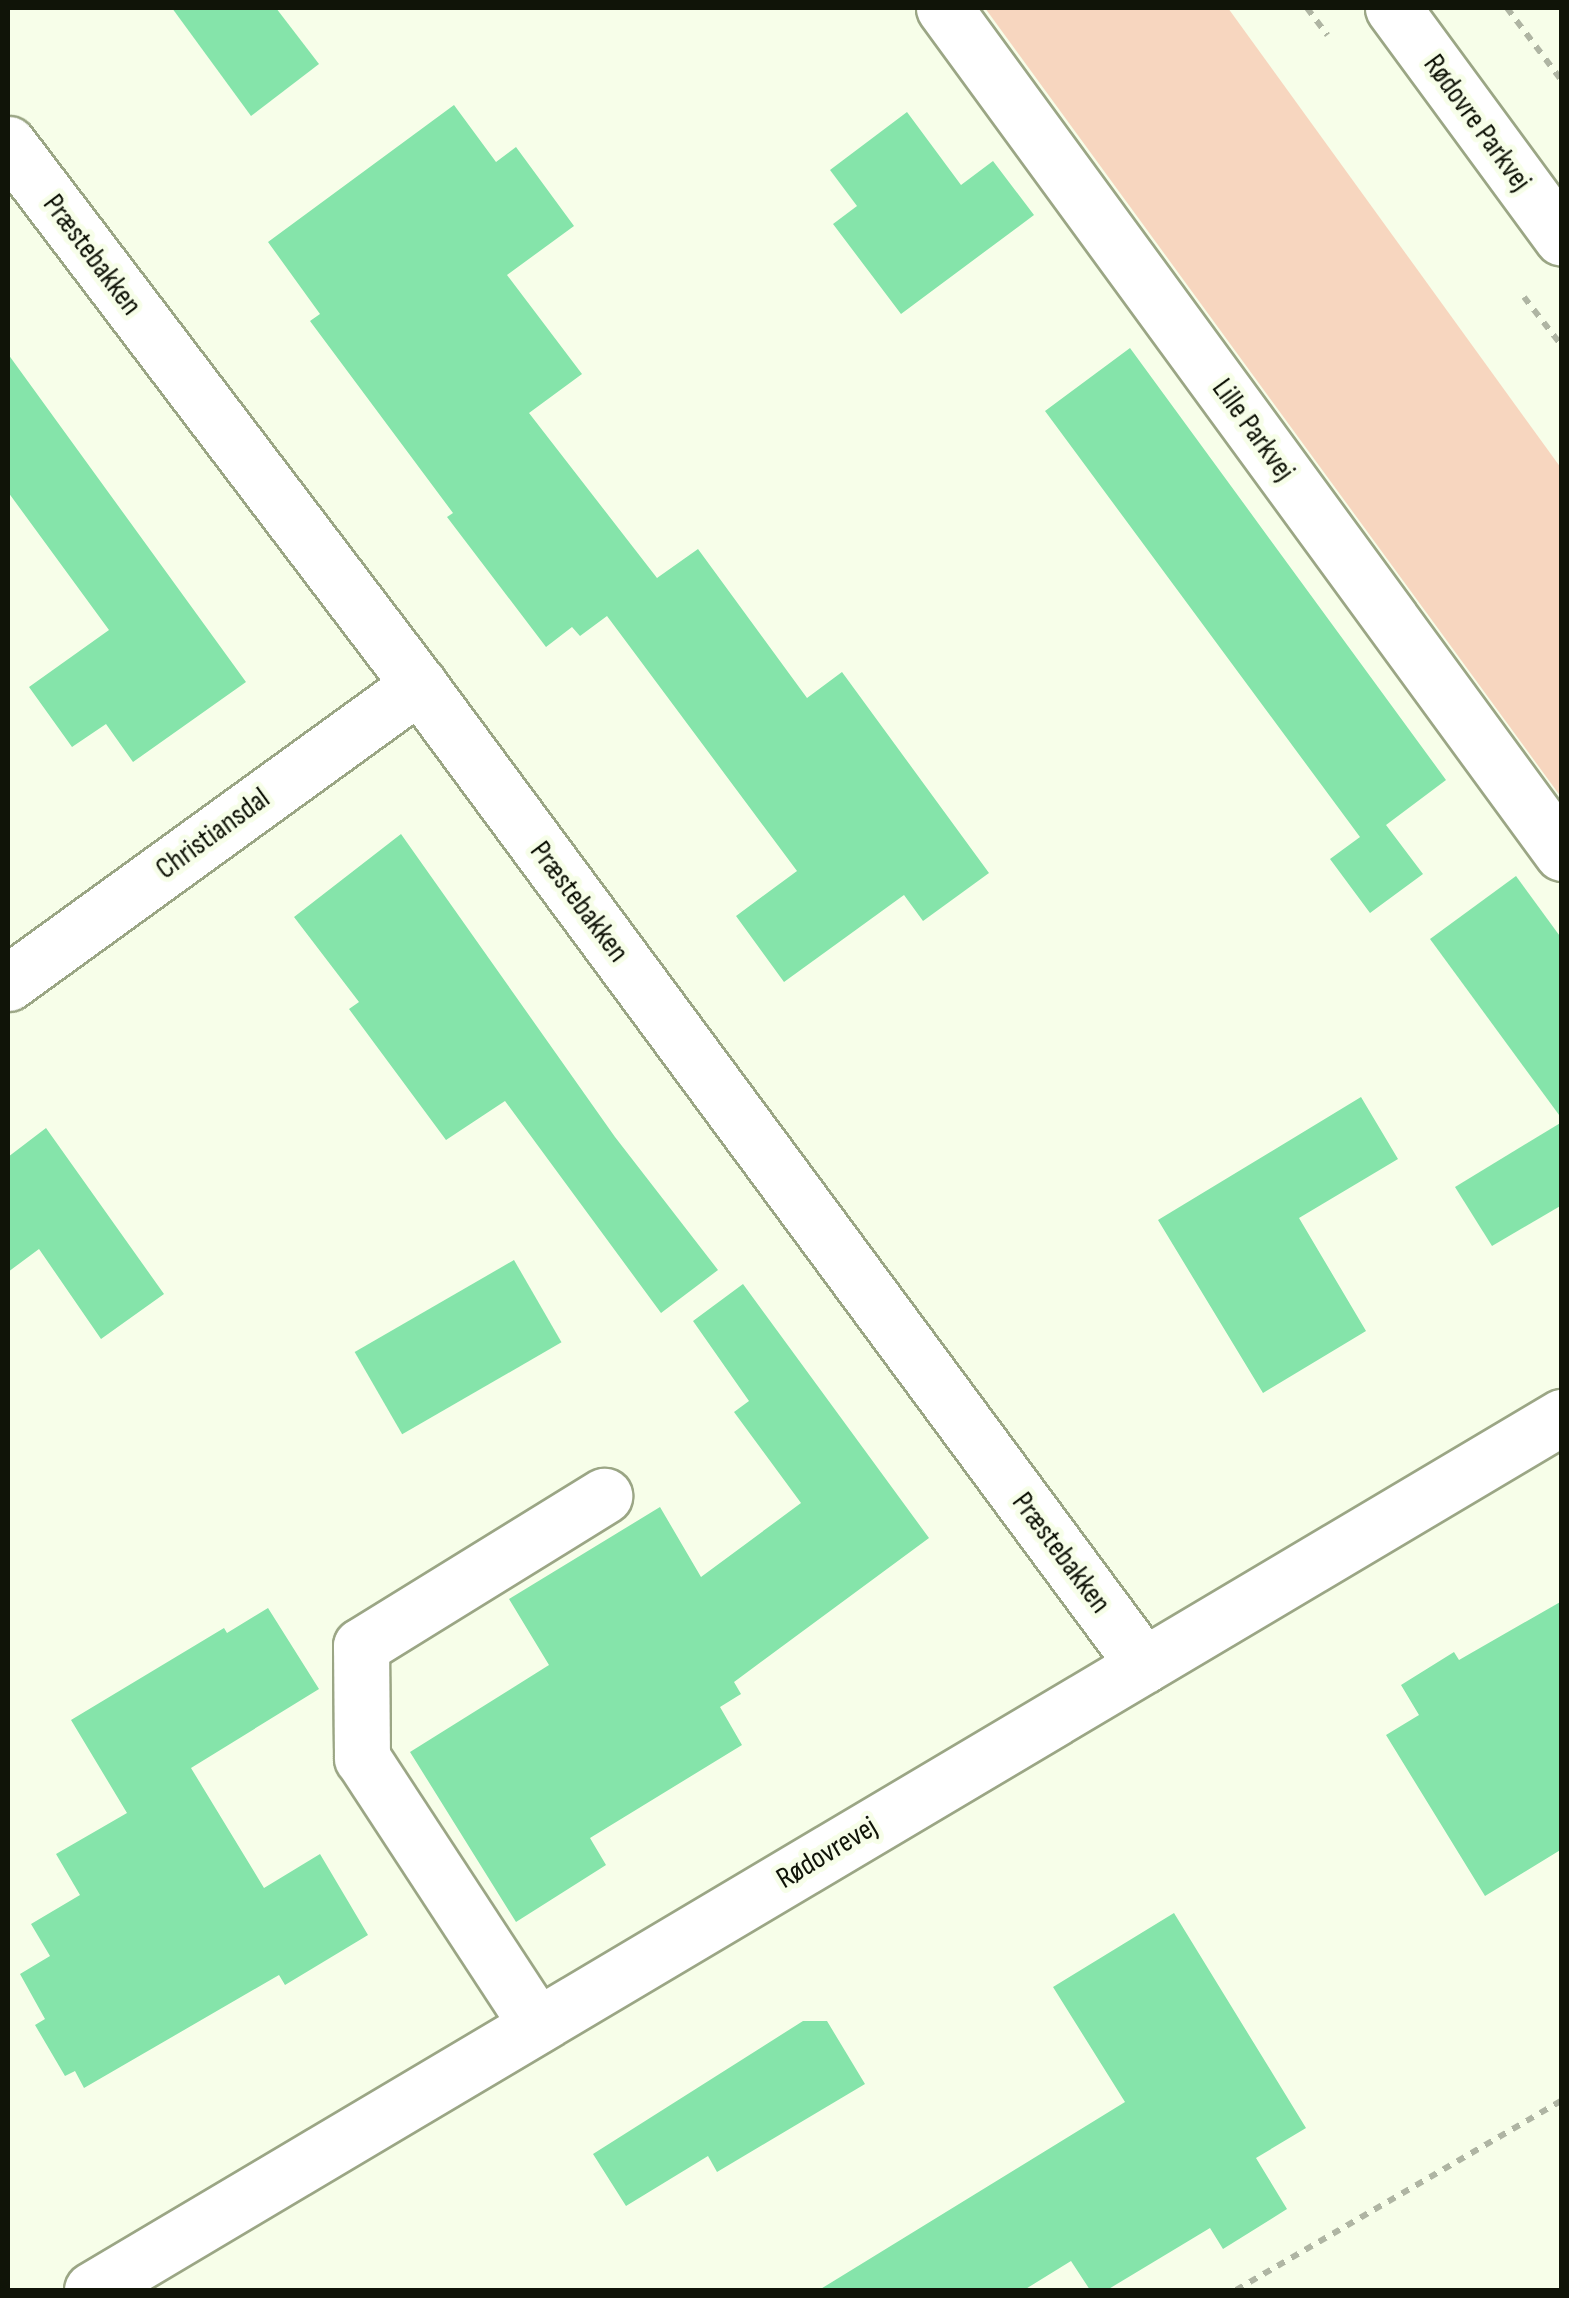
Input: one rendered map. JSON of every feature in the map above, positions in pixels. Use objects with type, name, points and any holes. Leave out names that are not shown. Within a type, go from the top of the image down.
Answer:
[{"type":"street","name":"Lille Parkvej","points":[[944,8],[1562,854]]},
{"type":"street","name":"Rødovre Parkvej","points":[[1393,8],[1562,238]]},
{"type":"street","name":"Præstebakken","points":[[8,144],[419,685],[1144,1665]]},
{"type":"street","name":"Christiansdal","points":[[8,983],[419,685]]},
{"type":"street","name":"Rødovrevej","points":[[92,2290],[1562,1418]]},
{"type":"street","points":[[537,2025],[362,1758],[361,1646],[604,1496]]},
{"type":"path","points":[[1507,8],[1562,81]]},
{"type":"path","points":[[1236,2290],[1562,2100]]},
{"type":"shaded area","points":[[985,8],[1228,8],[1561,468],[1561,797]]},
{"type":"building","points":[[172,8],[276,8],[319,64],[251,116]]},
{"type":"building","points":[[454,105],[496,162],[516,147],[574,226],[507,275],[582,374],[529,413],[657,578],[698,549],[807,698],[842,672],[989,873],[923,921],[904,895],[784,982],[736,916],[797,871],[607,616],[580,636],[572,627],[546,647],[447,517],[453,513],[310,321],[320,314],[268,242]]},
{"type":"building","points":[[907,112],[961,185],[993,161],[1034,215],[901,314],[833,224],[857,206],[830,170]]},
{"type":"building","points":[[1130,348],[1446,780],[1386,825],[1423,874],[1370,913],[1330,859],[1360,837],[1045,411]]},
{"type":"building","points":[[8,354],[246,682],[133,762],[106,724],[72,747],[29,687],[109,630],[8,492]]},
{"type":"building","points":[[401,834],[615,1137],[718,1270],[661,1313],[505,1101],[446,1140],[349,1009],[359,1002],[294,917]]},
{"type":"building","points":[[1516,876],[1562,939],[1562,1119],[1430,939]]},
{"type":"building","points":[[1361,1097],[1398,1159],[1299,1218],[1366,1331],[1263,1393],[1158,1220]]},
{"type":"building","points":[[1562,1122],[1562,1205],[1492,1246],[1455,1187]]},
{"type":"building","points":[[46,1128],[164,1294],[101,1339],[39,1249],[8,1272],[8,1157]]},
{"type":"building","points":[[514,1260],[562,1342],[402,1434],[355,1352]]},
{"type":"building","points":[[743,1284],[929,1538],[734,1682],[741,1694],[720,1707],[742,1745],[590,1838],[606,1865],[516,1922],[410,1752],[549,1665],[509,1599],[660,1507],[701,1577],[801,1503],[734,1412],[749,1401],[693,1321]]},
{"type":"building","points":[[1562,1601],[1562,1849],[1485,1896],[1386,1735],[1419,1715],[1401,1685],[1454,1652],[1459,1660]]},
{"type":"building","points":[[268,1608],[319,1689],[191,1768],[264,1888],[320,1854],[368,1935],[285,1985],[279,1975],[84,2088],[75,2071],[65,2076],[35,2025],[45,2019],[20,1974],[50,1956],[31,1924],[80,1895],[56,1854],[127,1813],[71,1720],[224,1628],[227,1633]]},
{"type":"building","points":[[1174,1913],[1306,2128],[1256,2158],[1287,2209],[1223,2249],[1210,2228],[1107,2290],[1090,2290],[1071,2261],[1024,2290],[819,2290],[1125,2102],[1053,1987]]},
{"type":"building","points":[[803,2021],[827,2021],[865,2084],[717,2172],[708,2156],[626,2206],[593,2154]]}]
